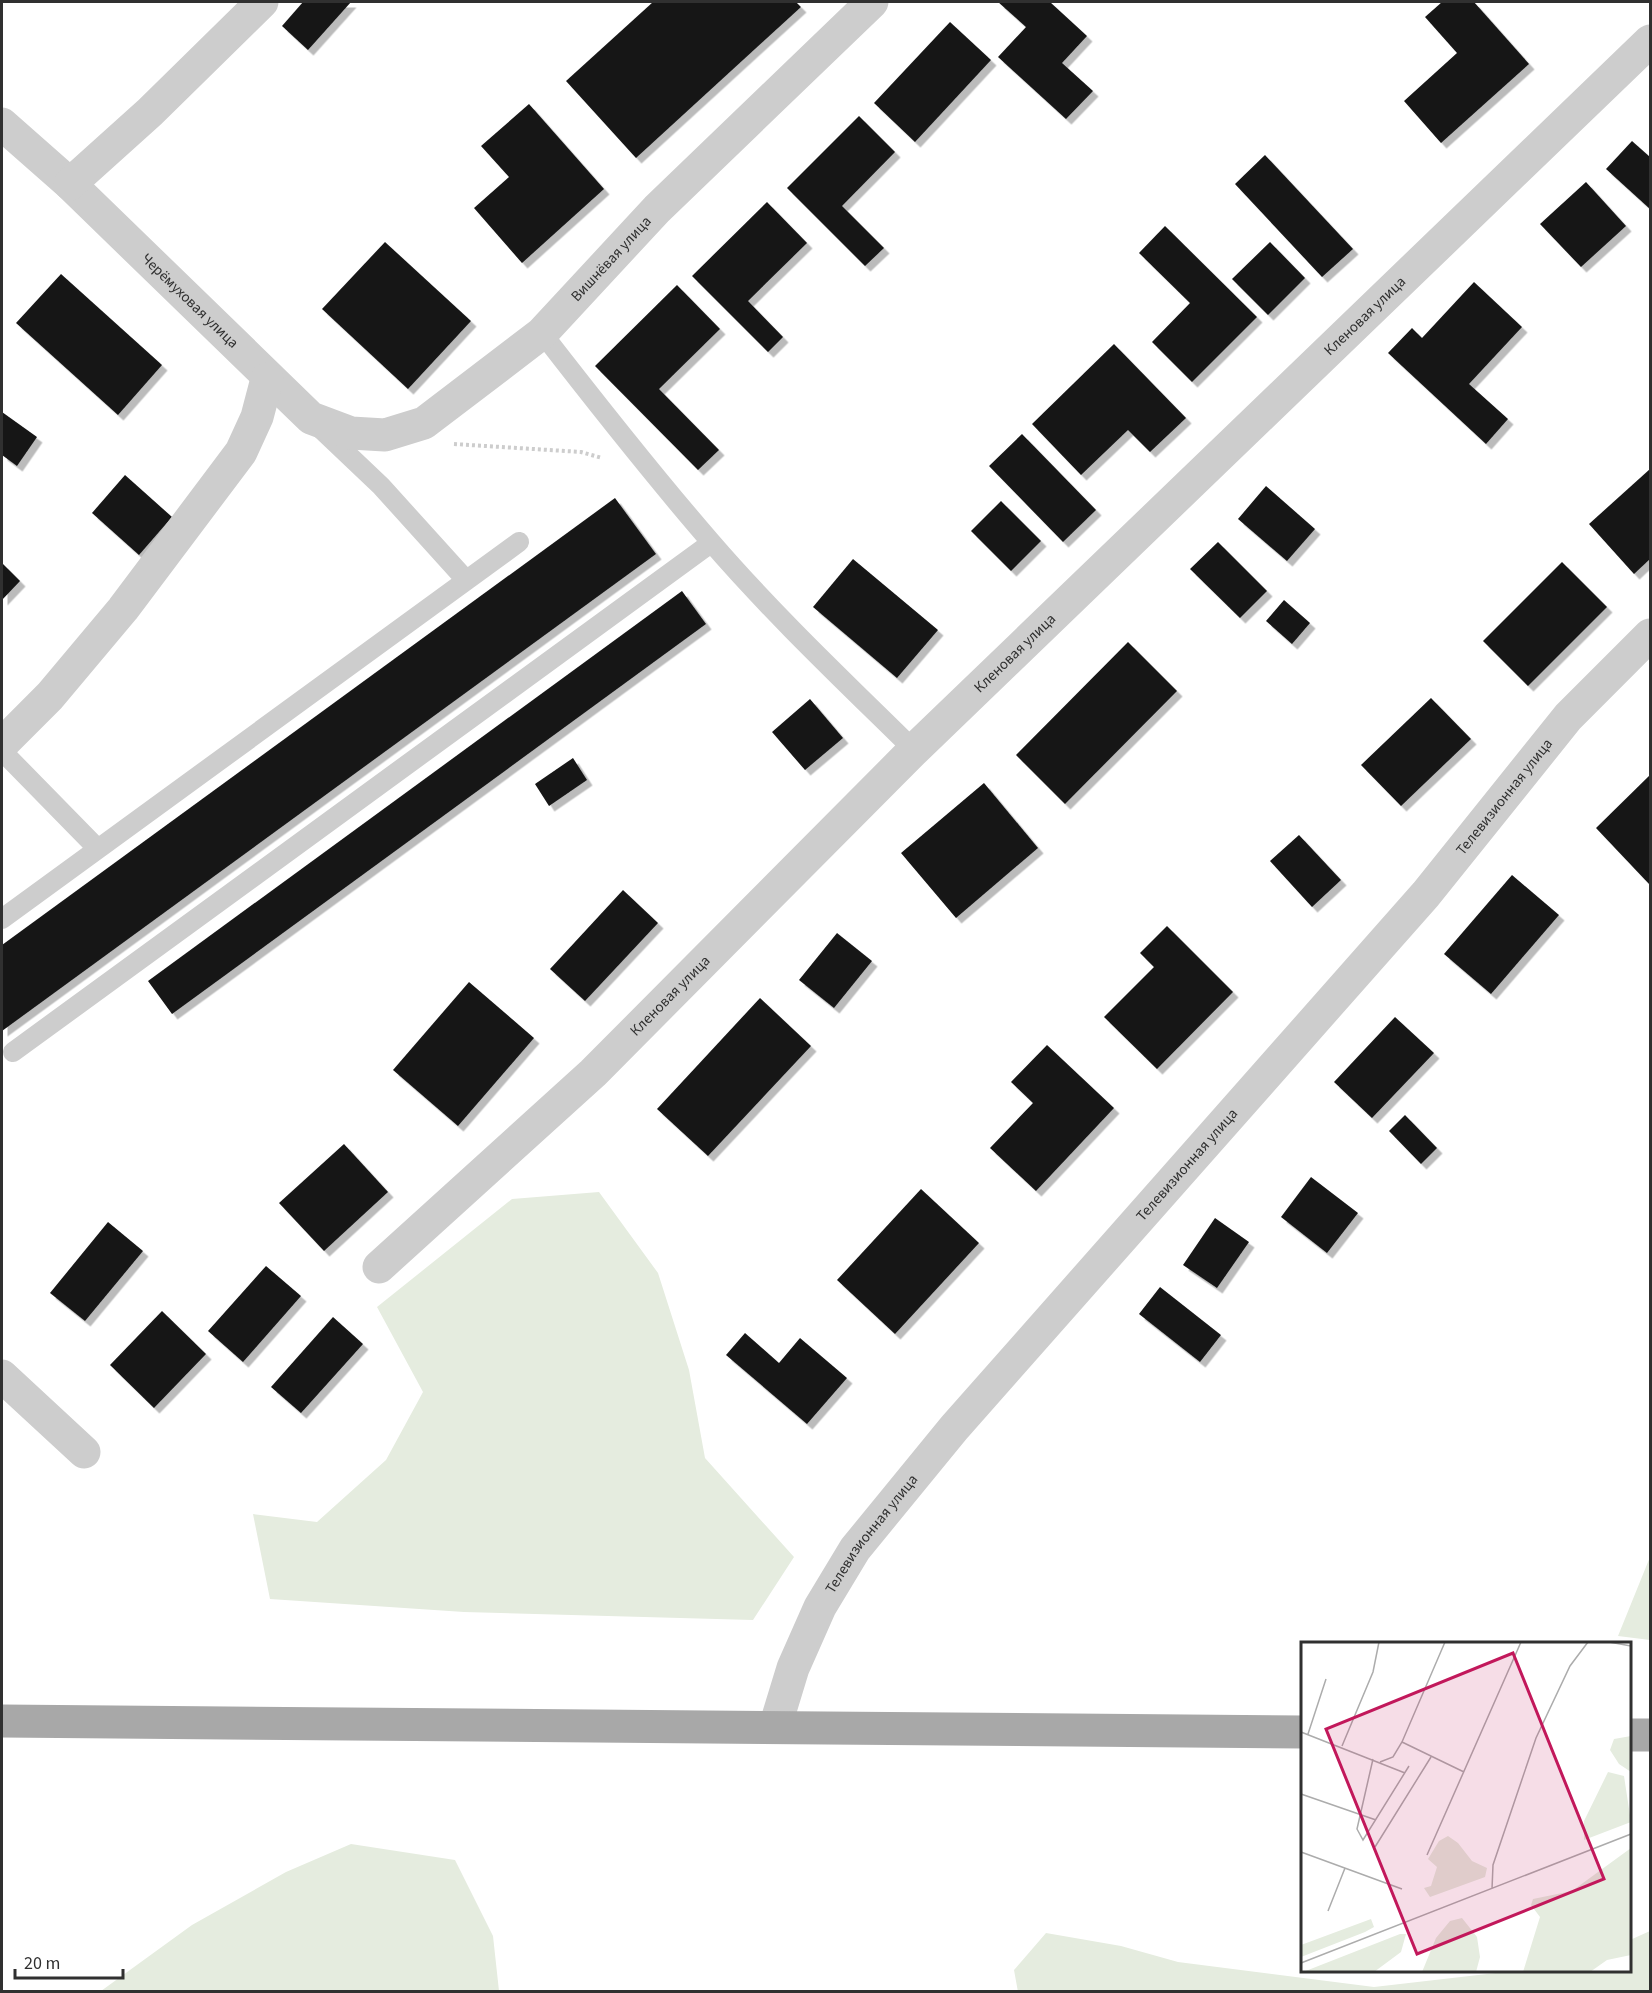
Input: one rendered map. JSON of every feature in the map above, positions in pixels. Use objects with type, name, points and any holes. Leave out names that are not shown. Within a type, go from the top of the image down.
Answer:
[{"type":"main road","points":[[2,1721],[1301,1732]]},
{"type":"main road","points":[[1631,1735],[1650,1735]]},
{"type":"street","points":[[70,184],[150,112],[262,2]]},
{"type":"street","name":"Вишнёвая улица","points":[[311,418],[351,433],[385,435],[424,423],[542,333],[657,209],[872,2]]},
{"type":"street","name":"Кленовая улица","points":[[379,1267],[593,1073],[914,750],[1650,41]]},
{"type":"street","name":"Черёмуховая улица","points":[[2,124],[70,184],[267,379],[311,418]]},
{"type":"street","points":[[2,744],[50,696],[123,609],[241,452],[256,417],[267,379]]},
{"type":"street","name":"Телевизионная улица","points":[[775,1727],[793,1668],[820,1606],[855,1549],[954,1428],[1426,894],[1568,717],[1650,635]]},
{"type":"street","points":[[2,1376],[84,1452]]},
{"type":"lane","points":[[542,333],[623,437],[711,543],[804,642],[914,750]]},
{"type":"lane","points":[[311,418],[381,486],[466,580]]},
{"type":"lane","points":[[2,919],[519,542]]},
{"type":"lane","points":[[13,1052],[711,543]]},
{"type":"lane","points":[[2,751],[98,849]]},
{"type":"path","points":[[446,444],[581,452],[603,458]]},
{"type":"shaded area","points":[[599,1192],[658,1273],[689,1370],[705,1458],[794,1557],[753,1620],[464,1612],[270,1599],[253,1514],[317,1522],[386,1460],[423,1392],[377,1307],[512,1199]]},
{"type":"shaded area","points":[[1650,1557],[1650,1640],[1618,1636]]},
{"type":"shaded area","points":[[351,1844],[455,1860],[493,1936],[499,1991],[101,1991],[192,1925],[286,1872]]},
{"type":"shaded area","points":[[1650,1931],[1650,1991],[1018,1992],[1014,1970],[1046,1933],[1121,1946],[1178,1962],[1374,1987],[1504,1972],[1631,1972],[1631,1940]]},
{"type":"building","points":[[303,2],[351,2],[308,50],[282,26]]},
{"type":"building","points":[[653,2],[796,2],[801,7],[636,158],[566,81]]},
{"type":"building","points":[[998,2],[1050,2],[1087,36],[1062,63],[1093,91],[1066,119],[998,57],[1026,27]]},
{"type":"building","points":[[1442,2],[1474,2],[1529,64],[1441,143],[1404,101],[1457,53],[1425,17]]},
{"type":"building","points":[[950,22],[991,60],[915,142],[874,103]]},
{"type":"building","points":[[529,104],[604,189],[522,263],[474,208],[509,177],[481,146]]},
{"type":"building","points":[[859,116],[895,152],[842,206],[884,248],[865,266],[787,188]]},
{"type":"building","points":[[1632,141],[1650,157],[1650,209],[1606,169]]},
{"type":"building","points":[[1265,155],[1353,249],[1322,277],[1235,184]]},
{"type":"building","points":[[1586,182],[1626,226],[1581,267],[1540,224]]},
{"type":"building","points":[[767,202],[807,243],[748,301],[783,337],[768,352],[692,276]]},
{"type":"building","points":[[1165,226],[1257,317],[1192,382],[1152,342],[1190,303],[1139,253]]},
{"type":"building","points":[[385,242],[471,321],[408,389],[322,309]]},
{"type":"building","points":[[1270,242],[1305,278],[1268,315],[1232,279]]},
{"type":"building","points":[[61,274],[162,365],[118,415],[16,323]]},
{"type":"building","points":[[1474,282],[1522,327],[1469,384],[1508,419],[1486,444],[1388,353],[1412,328],[1422,338]]},
{"type":"building","points":[[677,285],[720,329],[659,389],[719,450],[698,470],[595,366]]},
{"type":"building","points":[[1114,344],[1186,418],[1150,452],[1128,430],[1081,475],[1032,424]]},
{"type":"building","points":[[2,412],[37,437],[17,466],[2,455]]},
{"type":"building","points":[[1022,434],[1096,510],[1063,542],[989,466]]},
{"type":"building","points":[[1650,469],[1650,559],[1634,574],[1589,524]]},
{"type":"building","points":[[125,475],[172,517],[139,555],[92,513]]},
{"type":"building","points":[[1266,486],[1315,529],[1287,561],[1238,519]]},
{"type":"building","points":[[615,498],[656,554],[2,1031],[2,945]]},
{"type":"building","points":[[1001,501],[1041,541],[1011,571],[971,531]]},
{"type":"building","points":[[1218,542],[1267,591],[1240,618],[1190,569]]},
{"type":"building","points":[[853,559],[938,630],[897,678],[813,607]]},
{"type":"building","points":[[1562,562],[1607,607],[1528,686],[1483,641]]},
{"type":"building","points":[[2,563],[20,581],[2,600]]},
{"type":"building","points":[[682,591],[706,624],[172,1014],[148,981]]},
{"type":"building","points":[[1284,600],[1310,623],[1292,644],[1266,621]]},
{"type":"building","points":[[1128,642],[1177,691],[1065,804],[1016,755]]},
{"type":"building","points":[[1431,698],[1471,739],[1401,806],[1361,765]]},
{"type":"building","points":[[810,699],[843,738],[805,770],[772,732]]},
{"type":"building","points":[[573,758],[587,780],[549,806],[535,784]]},
{"type":"building","points":[[1650,775],[1650,885],[1596,828]]},
{"type":"building","points":[[984,783],[1038,848],[956,918],[901,853]]},
{"type":"building","points":[[1299,835],[1341,880],[1312,907],[1270,861]]},
{"type":"building","points":[[1512,875],[1559,915],[1491,994],[1444,954]]},
{"type":"building","points":[[623,890],[658,923],[585,1001],[550,969]]},
{"type":"building","points":[[1167,926],[1233,992],[1157,1069],[1104,1017],[1154,967],[1140,953]]},
{"type":"building","points":[[837,933],[872,961],[834,1008],[799,980]]},
{"type":"building","points":[[469,982],[534,1038],[458,1126],[393,1070]]},
{"type":"building","points":[[760,998],[811,1046],[708,1156],[657,1109]]},
{"type":"building","points":[[1395,1017],[1434,1053],[1372,1118],[1334,1082]]},
{"type":"building","points":[[1047,1045],[1114,1108],[1036,1191],[990,1148],[1033,1103],[1011,1082]]},
{"type":"building","points":[[1405,1115],[1437,1148],[1421,1164],[1389,1131]]},
{"type":"building","points":[[344,1144],[388,1192],[324,1251],[279,1203]]},
{"type":"building","points":[[1311,1177],[1358,1213],[1327,1253],[1281,1217]]},
{"type":"building","points":[[921,1189],[979,1243],[895,1334],[837,1280]]},
{"type":"building","points":[[1215,1218],[1249,1242],[1217,1288],[1183,1265]]},
{"type":"building","points":[[108,1222],[143,1251],[85,1321],[50,1293]]},
{"type":"building","points":[[266,1266],[301,1296],[243,1362],[208,1331]]},
{"type":"building","points":[[1160,1287],[1221,1335],[1200,1362],[1139,1314]]},
{"type":"building","points":[[162,1311],[206,1354],[154,1408],[110,1365]]},
{"type":"building","points":[[333,1317],[363,1344],[301,1413],[271,1387]]},
{"type":"building","points":[[745,1333],[779,1363],[800,1338],[847,1378],[807,1424],[726,1355]]}]
